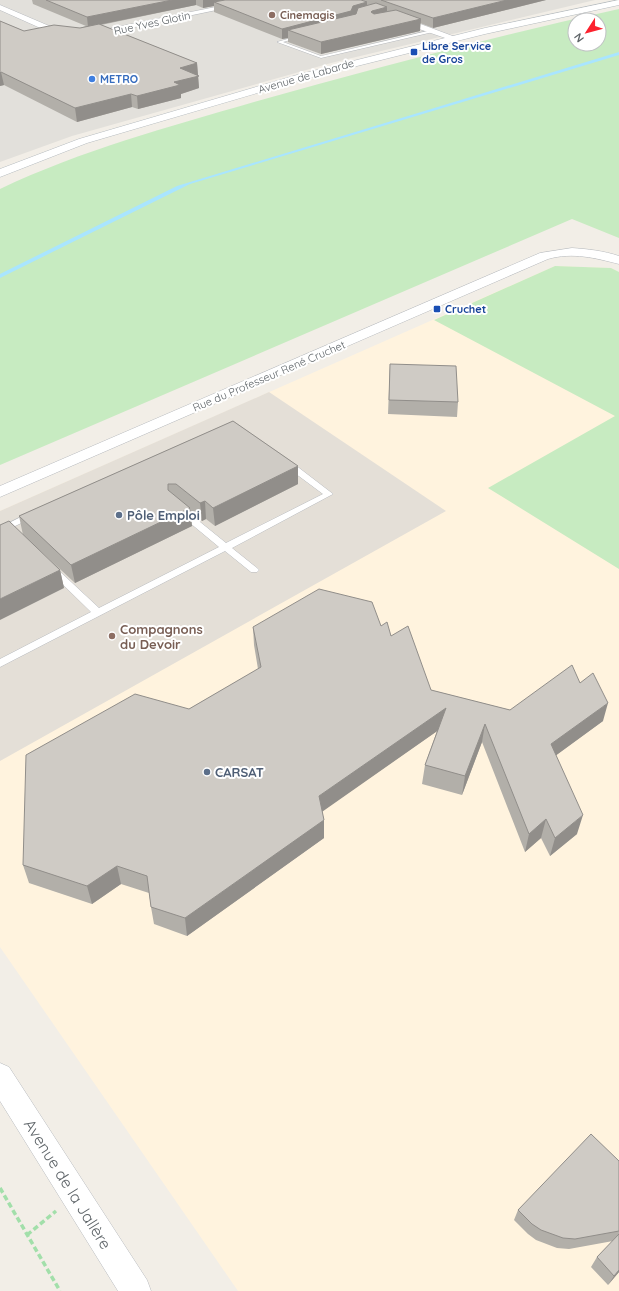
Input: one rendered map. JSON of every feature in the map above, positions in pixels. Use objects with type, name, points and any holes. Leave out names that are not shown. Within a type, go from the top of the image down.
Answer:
[{"type":"main road","name":"Avenue de Labarde","points":[[0,173],[58,149],[113,131],[324,71],[454,38],[619,2]]},
{"type":"street","name":"Rue Yves Glotin","points":[[0,7],[59,33],[82,36],[260,0]]},
{"type":"street","points":[[392,18],[454,38]]},
{"type":"street","name":"Rue du Professeur René Cruchet","points":[[0,492],[537,259],[560,253],[579,252],[599,254],[619,260]]},
{"type":"street","name":"Avenue de la Jallère","points":[[0,1076],[136,1291]]},
{"type":"lane","points":[[304,35],[280,42],[321,57],[432,31]]},
{"type":"lane","points":[[0,663],[329,494],[280,458]]},
{"type":"lane","points":[[174,505],[254,570]]},
{"type":"lane","points":[[19,537],[7,526],[36,512]]},
{"type":"lane","points":[[47,564],[98,613]]},
{"type":"path","points":[[0,1188],[60,1291]]},
{"type":"path","points":[[27,1235],[75,1196]]},
{"type":"shaded area","points":[[0,0],[595,0],[331,63],[72,136],[0,162]]},
{"type":"shaded area","points":[[555,266],[611,268],[619,272],[619,1291],[238,1291],[0,947],[0,511]]},
{"type":"shaded area","name":"Compagnons du Devoir","points":[[269,392],[446,511],[0,761],[0,511]]},
{"type":"green space","points":[[619,9],[619,238],[572,219],[0,465],[0,189],[62,162],[126,140],[299,89],[481,41],[567,20],[567,52],[607,52],[607,12],[605,12]]},
{"type":"green space","points":[[555,266],[611,268],[619,272],[619,569],[488,488],[615,416],[434,320]]},
{"type":"water","points":[[619,52],[619,55],[190,184],[0,278],[0,274],[177,186]]},
{"type":"building","points":[[46,0],[172,0],[87,17]]},
{"type":"building","points":[[225,0],[361,0],[367,2],[353,6],[351,11],[282,29],[214,2]]},
{"type":"building","points":[[381,0],[507,0],[433,18]]},
{"type":"building","points":[[376,3],[387,7],[371,12],[374,14],[396,10],[421,19],[321,42],[288,30],[356,14],[358,8]]},
{"type":"building","points":[[0,21],[24,31],[54,25],[80,28],[99,24],[197,63],[180,68],[199,76],[174,82],[180,85],[137,96],[131,94],[75,108],[1,72],[0,73]]},
{"type":"building","points":[[390,364],[456,366],[458,402],[389,400]]},
{"type":"building","name":"Pôle Emploi","points":[[233,421],[298,466],[213,508],[205,501],[200,503],[176,484],[168,484],[168,490],[190,508],[71,565],[19,516]]},
{"type":"building","points":[[9,521],[60,570],[0,599],[0,525]]},
{"type":"building","name":"CARSAT","points":[[319,589],[372,602],[381,626],[387,622],[391,636],[408,626],[431,690],[510,710],[572,665],[580,683],[593,673],[608,703],[551,744],[583,815],[555,838],[546,819],[529,834],[485,724],[465,776],[425,765],[446,708],[319,796],[324,820],[185,918],[151,907],[147,876],[117,866],[87,886],[23,865],[26,755],[135,694],[189,709],[261,667],[253,627]]},
{"type":"building","points":[[591,1134],[619,1161],[619,1231],[575,1239],[563,1238],[541,1230],[532,1224],[518,1210]]},
{"type":"building","points":[[619,1234],[619,1270],[614,1276],[597,1257]]},
{"type":"place","name":"Cinemagis","points":[[272,15]]},
{"type":"place","name":"Libre Service de Gros","points":[[414,52]]},
{"type":"place","name":"METRO","points":[[92,79]]},
{"type":"place","name":"Cruchet","points":[[437,309]]},
{"type":"place","name":"Pôle Emploi","points":[[119,515]]},
{"type":"place","name":"Compagnons du Devoir","points":[[112,636]]},
{"type":"place","name":"CARSAT","points":[[207,772]]}]
